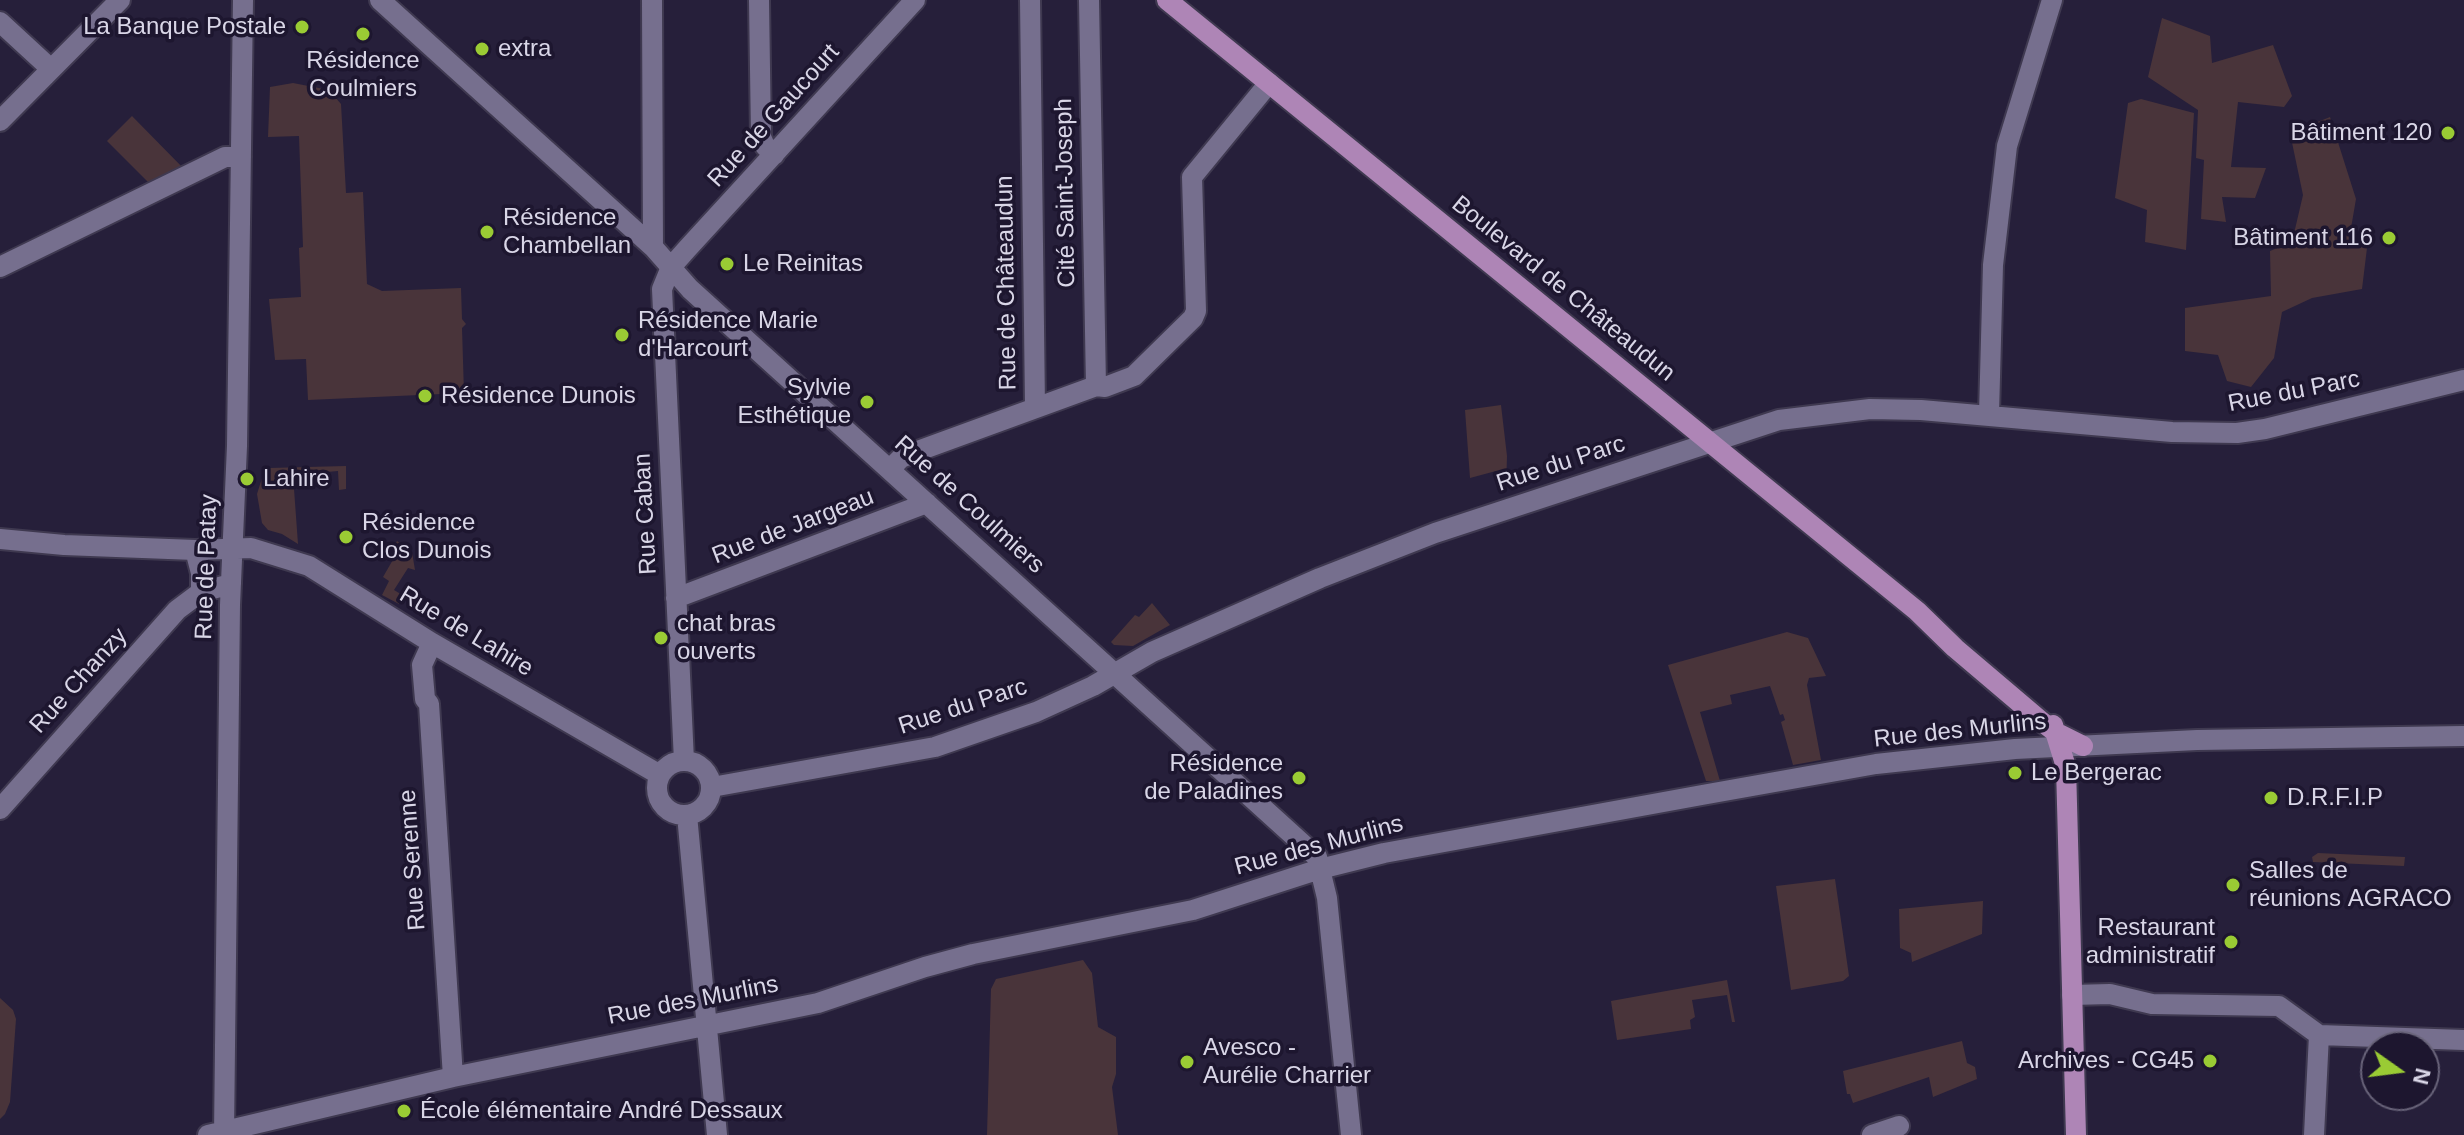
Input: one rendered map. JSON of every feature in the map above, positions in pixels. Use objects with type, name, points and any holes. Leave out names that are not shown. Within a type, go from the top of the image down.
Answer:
[{"type":"main road","name":"Boulevard de Châteaudun","points":[[1167,0],[1927,619],[1955,648],[2058,739],[2083,746]]},
{"type":"main road","points":[[2058,739],[2066,767],[2076,1135]]},
{"type":"street","points":[[0,121],[120,0]]},
{"type":"street","name":"Rue de Patay","points":[[219,1134],[234,547],[243,0]]},
{"type":"street","points":[[652,0],[653,247]]},
{"type":"street","points":[[759,0],[761,137],[774,155]]},
{"type":"street","name":"Rue de Gaucourt","points":[[671,267],[915,0]]},
{"type":"street","name":"Rue de Châteaudun","points":[[891,468],[910,454],[1035,407],[1030,0]]},
{"type":"street","name":"Cité Saint-Joseph","points":[[1089,0],[1096,386]]},
{"type":"street","points":[[1989,414],[1993,265],[2007,146],[2052,0]]},
{"type":"street","name":"Rue de Coulmiers","points":[[388,2],[653,247],[690,289],[1317,857],[1327,898],[1351,1135]]},
{"type":"street","points":[[0,22],[51,69]]},
{"type":"street","points":[[1035,407],[1134,376],[1195,315],[1192,177],[1269,83]]},
{"type":"street","points":[[0,267],[225,157],[241,157]]},
{"type":"street","name":"Rue Caban","points":[[671,267],[662,289],[662,321],[684,761]]},
{"type":"street","name":"Rue du Parc","points":[[712,787],[935,747],[1036,712],[1217,622],[1406,544],[1779,420],[1829,412],[1921,410],[2172,432],[2237,433],[2265,429],[2464,380]]},
{"type":"street","name":"Rue de Jargeau","points":[[676,598],[927,503]]},
{"type":"street","name":"Rue de Lahire","points":[[0,539],[64,545],[260,549],[309,566],[432,643],[660,775]]},
{"type":"street","points":[[195,550],[201,573],[201,592]]},
{"type":"street","name":"Rue Chanzy","points":[[0,809],[177,610],[201,592],[231,584]]},
{"type":"street","name":"Rue Serenne","points":[[432,643],[422,665],[425,699],[429,704],[453,1077]]},
{"type":"street","points":[[2083,746],[2197,740],[2464,736]]},
{"type":"street","name":"Rue des Murlins","points":[[219,1134],[453,1077],[818,1003],[973,954],[1193,910],[1320,869],[1468,837],[1876,764],[2015,749],[2058,739]]},
{"type":"street","points":[[684,761],[693,762],[706,771],[712,787],[701,810],[678,815],[664,806],[657,792],[660,775],[669,765],[684,761]]},
{"type":"street","points":[[687,815],[717,1135]]},
{"type":"street","points":[[2072,995],[2121,995],[2152,1004],[2279,1006],[2319,1035],[2464,1040]]},
{"type":"street","points":[[2314,1135],[2319,1035]]},
{"type":"street","points":[[1872,1135],[1899,1126]]},
{"type":"shaded area","points":[[2162,18],[2210,36],[2212,63],[2273,45],[2292,96],[2284,107],[2238,102],[2231,167],[2266,168],[2255,198],[2222,197],[2226,222],[2201,219],[2204,160],[2196,158],[2198,110],[2148,77]]},
{"type":"shaded area","points":[[293,83],[329,90],[341,104],[346,193],[363,192],[367,284],[382,291],[461,288],[462,319],[466,324],[462,328],[464,393],[308,400],[306,359],[275,360],[269,299],[301,297],[299,248],[303,247],[299,136],[268,137],[270,87]]},
{"type":"shaded area","points":[[2141,99],[2194,113],[2186,250],[2145,242],[2147,210],[2115,198],[2128,103]]},
{"type":"shaded area","points":[[132,116],[187,172],[153,187],[107,141]]},
{"type":"shaded area","points":[[2330,117],[2356,199],[2350,234],[2367,248],[2362,289],[2312,298],[2282,312],[2274,358],[2251,387],[2227,381],[2218,355],[2185,351],[2185,308],[2271,296],[2270,251],[2292,242],[2303,195],[2290,133]]},
{"type":"shaded area","points":[[1501,405],[1507,456],[1506,488],[1500,489],[1496,471],[1470,478],[1465,410]]},
{"type":"shaded area","points":[[346,466],[346,489],[339,490],[338,471],[293,475],[298,544],[268,530],[262,523],[257,494],[263,475],[269,468]]},
{"type":"shaded area","points":[[397,541],[412,552],[415,570],[408,568],[394,590],[404,596],[399,604],[382,595],[389,581],[383,577],[398,551],[393,548]]},
{"type":"shaded area","points":[[1152,603],[1170,625],[1133,646],[1114,645],[1111,642],[1135,615],[1139,617]]},
{"type":"shaded area","points":[[1787,632],[1808,638],[1826,676],[1809,678],[1807,685],[1821,760],[1793,765],[1781,722],[1785,720],[1783,714],[1780,715],[1770,686],[1730,695],[1732,704],[1700,712],[1720,781],[1706,781],[1668,665]]},
{"type":"shaded area","points":[[2318,853],[2405,857],[2404,866],[2313,862],[2312,857]]},
{"type":"shaded area","points":[[1835,879],[1849,976],[1843,981],[1791,990],[1776,886]]},
{"type":"shaded area","points":[[1983,901],[1982,934],[1912,962],[1911,953],[1900,948],[1899,909]]},
{"type":"shaded area","points":[[1083,960],[1092,973],[1098,1027],[1116,1037],[1116,1074],[1112,1087],[1118,1135],[987,1135],[991,989],[996,979]]},
{"type":"shaded area","points":[[1727,980],[1735,1022],[1732,1022],[1727,995],[1692,1000],[1695,1017],[1690,1020],[1691,1029],[1617,1040],[1611,1001]]},
{"type":"shaded area","points":[[0,998],[13,1010],[16,1019],[10,1102],[0,1119]]},
{"type":"shaded area","points":[[1962,1041],[1967,1063],[1975,1067],[1977,1079],[1933,1097],[1929,1077],[1853,1103],[1850,1094],[1847,1094],[1843,1071]]},
{"type":"place","name":"La Banque Postale","points":[[302,27]]},
{"type":"place","name":"Résidence Coulmiers","points":[[363,34]]},
{"type":"place","name":"extra","points":[[482,49]]},
{"type":"place","name":"Bâtiment 120","points":[[2448,133]]},
{"type":"place","name":"Résidence Chambellan","points":[[487,232]]},
{"type":"place","name":"Bâtiment 116","points":[[2389,238]]},
{"type":"place","name":"Le Reinitas","points":[[727,264]]},
{"type":"place","name":"Résidence Marie d'Harcourt","points":[[622,335]]},
{"type":"place","name":"Résidence Dunois","points":[[425,396]]},
{"type":"place","name":"Sylvie Esthétique","points":[[867,402]]},
{"type":"place","name":"Lahire","points":[[247,479]]},
{"type":"place","name":"Résidence Clos Dunois","points":[[346,537]]},
{"type":"place","name":"chat bras ouverts","points":[[661,638]]},
{"type":"place","name":"Le Bergerac","points":[[2015,773]]},
{"type":"place","name":"Résidence de Paladines","points":[[1299,778]]},
{"type":"place","name":"D.R.F.I.P","points":[[2271,798]]},
{"type":"place","name":"Salles de réunions AGRACO","points":[[2233,885]]},
{"type":"place","name":"Restaurant administratif","points":[[2231,942]]},
{"type":"place","name":"Archives - CG45","points":[[2210,1061]]},
{"type":"place","name":"Avesco - Aurélie Charrier","points":[[1187,1062]]},
{"type":"place","name":"École élémentaire André Dessaux","points":[[404,1111]]}]
